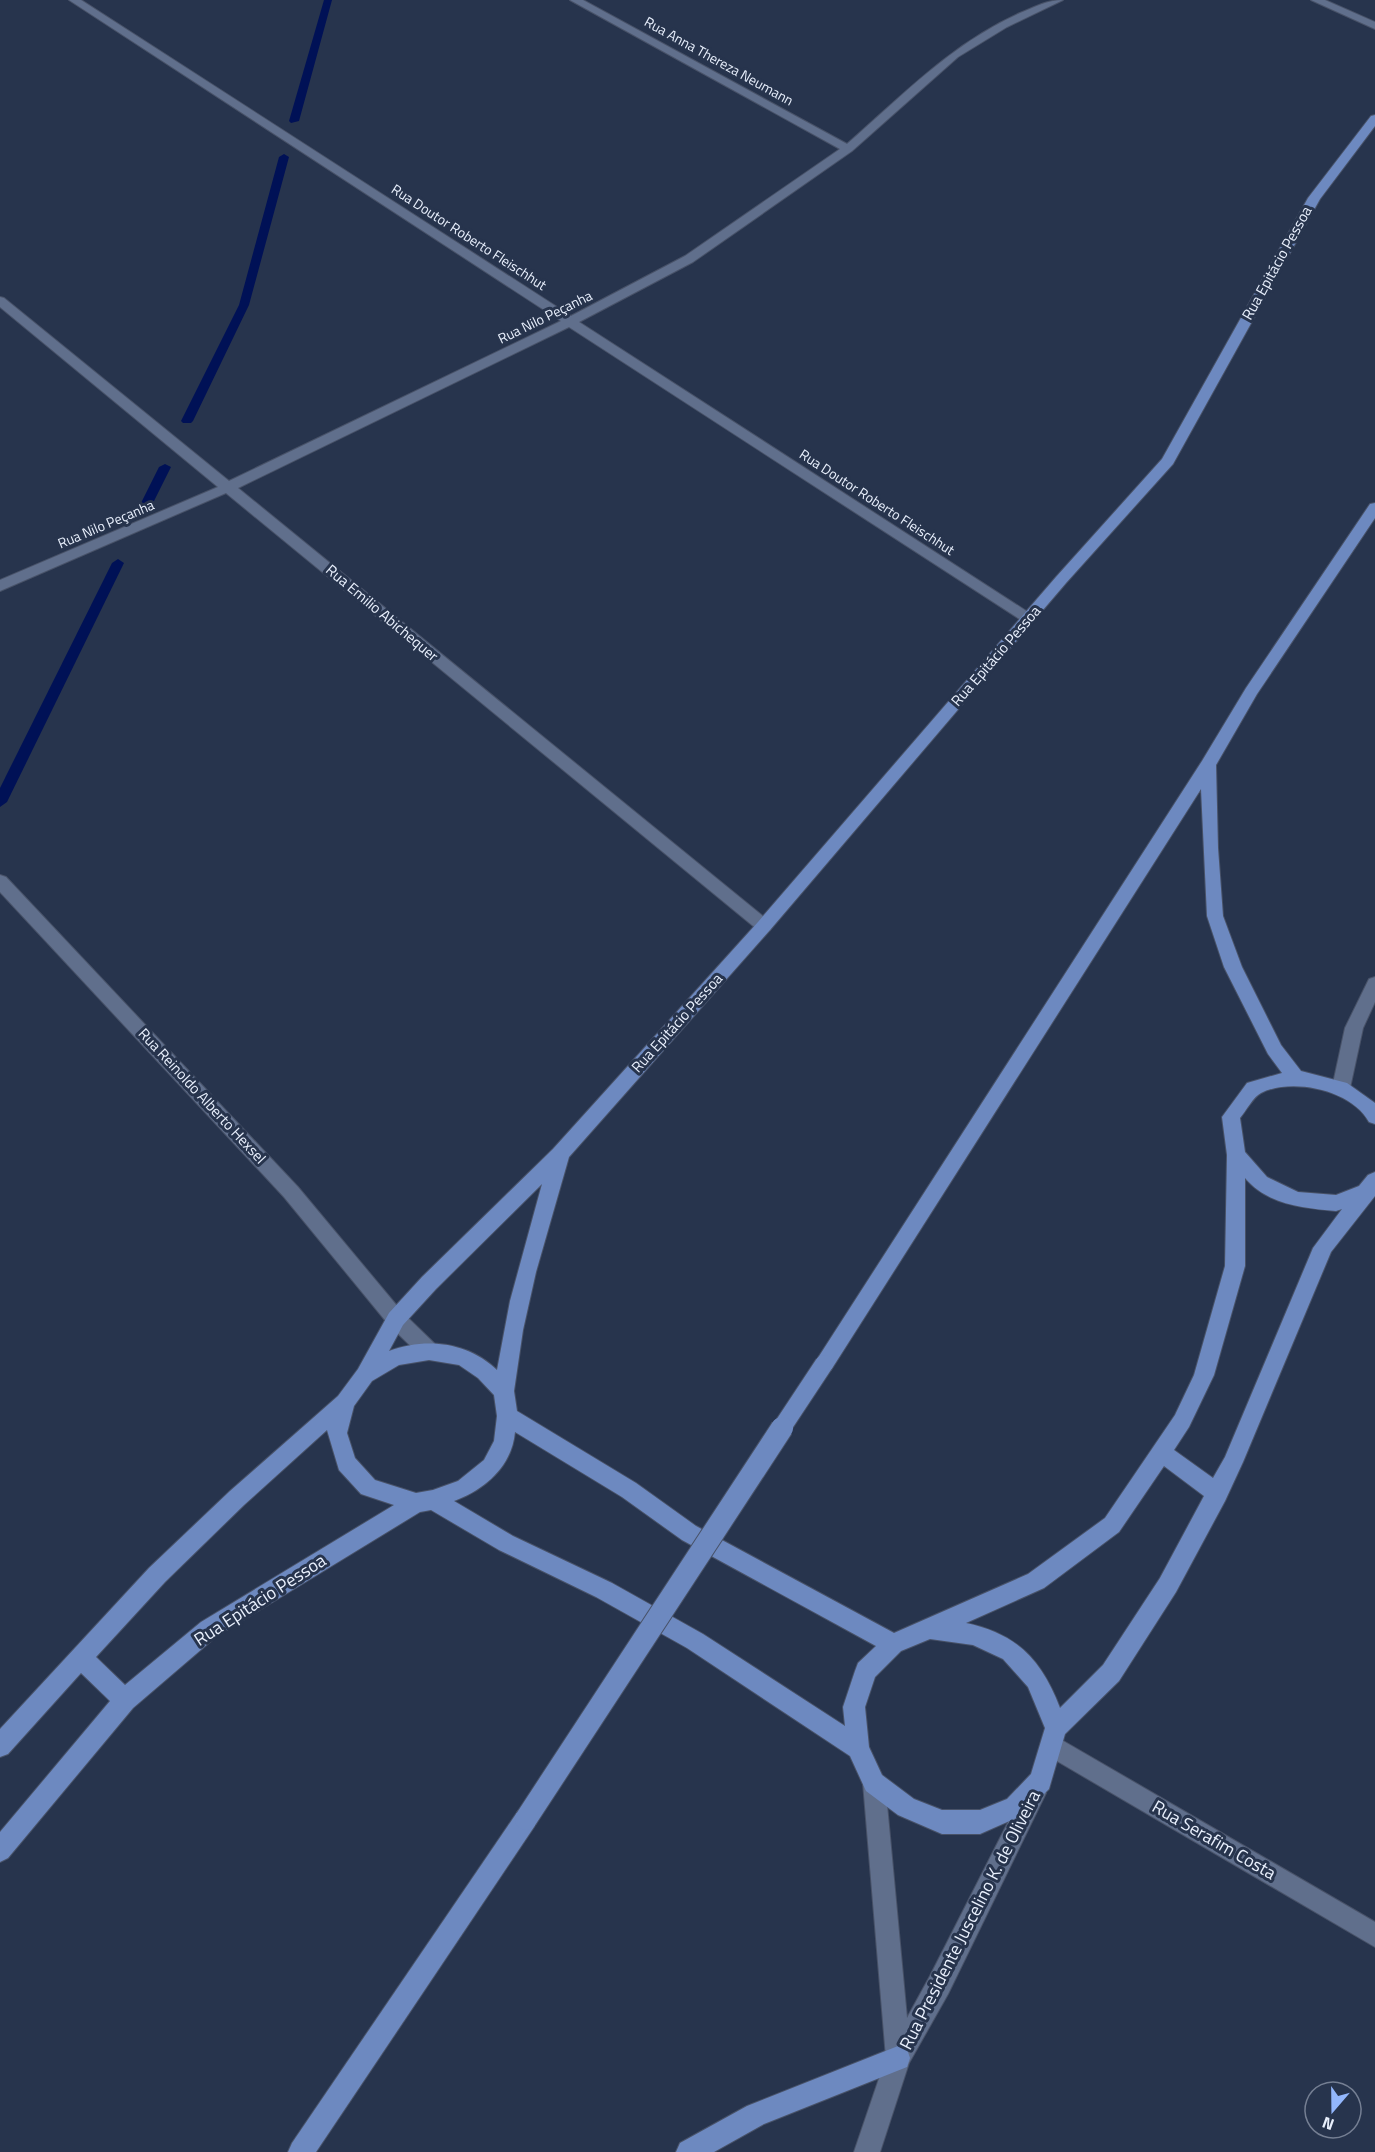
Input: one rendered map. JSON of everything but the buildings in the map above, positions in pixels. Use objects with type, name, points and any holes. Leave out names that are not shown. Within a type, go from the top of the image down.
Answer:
[{"type":"main road","name":"Rua Epitácio Pessoa","points":[[365,1375],[396,1319],[429,1283],[560,1154],[764,926],[1168,462],[1314,198],[1375,118]]},
{"type":"main road","points":[[302,2152],[526,1819],[824,1364],[1208,765],[1251,692],[1375,507]]},
{"type":"main road","points":[[1208,765],[1210,848],[1215,916],[1233,967],[1274,1049],[1295,1077]]},
{"type":"main road","points":[[1372,1185],[1323,1248],[1218,1494],[1168,1585],[1112,1672],[1055,1737],[1041,1781],[1015,1808],[980,1822],[942,1822],[906,1807],[874,1783],[858,1748],[854,1707],[866,1671],[893,1644],[1036,1581],[1112,1525],[1163,1453],[1182,1420],[1204,1375],[1235,1266],[1236,1155],[1231,1117],[1253,1088],[1295,1077],[1341,1088],[1374,1114]]},
{"type":"main road","name":"Rua Epitácio Pessoa","points":[[504,1391],[509,1347],[520,1290],[560,1154]]},
{"type":"main road","points":[[1236,1155],[1260,1182],[1296,1200],[1336,1203],[1372,1185]]},
{"type":"main road","points":[[0,1746],[173,1560],[237,1498],[345,1402],[365,1375],[395,1357],[429,1351],[463,1357],[485,1372],[504,1391],[507,1416],[504,1442],[490,1467],[465,1488],[424,1501]]},
{"type":"main road","points":[[345,1402],[337,1433],[346,1463],[368,1487],[424,1501],[604,1590],[695,1641],[858,1748]]},
{"type":"main road","points":[[507,1416],[629,1490],[689,1533],[893,1644]]},
{"type":"main road","points":[[1163,1453],[1218,1494]]},
{"type":"main road","name":"Rua Epitácio Pessoa","points":[[0,1850],[125,1700],[209,1629],[424,1501]]},
{"type":"main road","points":[[930,1629],[969,1632],[1004,1647],[1033,1674],[1055,1737]]},
{"type":"main road","points":[[81,1659],[125,1700]]},
{"type":"main road","points":[[689,2152],[756,2115],[898,2058]]},
{"type":"street","name":"Rua Doutor Roberto Fleischhut","points":[[74,0],[1029,619]]},
{"type":"street","name":"Rua Anna Thereza Neumann","points":[[575,0],[848,149]]},
{"type":"street","name":"Rua Nilo Peçanha","points":[[0,586],[229,487],[571,321],[689,259],[848,149],[954,55],[1003,25],[1058,0]]},
{"type":"street","points":[[1316,0],[1375,26]]},
{"type":"street","name":"Rua Emilio Abichequer","points":[[0,301],[764,926]]},
{"type":"street","name":"Rua Reinoldo Alberto Hexsel","points":[[0,881],[291,1192],[396,1319],[429,1351]]},
{"type":"street","points":[[1341,1088],[1354,1028],[1375,984]]},
{"type":"street","name":"Rua Serafim Costa","points":[[1055,1737],[1375,1935]]},
{"type":"street","name":"Rua Presidente Juscelino K. de Oliveira","points":[[867,2152],[898,2058],[939,1985],[1041,1781]]},
{"type":"street","name":"Rua Presidente Juscelino K. de Oliveira","points":[[874,1783],[898,2058]]},
{"type":"waterway","points":[[294,121],[328,0]]},
{"type":"waterway","points":[[187,421],[244,305],[284,157]]},
{"type":"waterway","points":[[145,507],[165,467]]},
{"type":"waterway","points":[[0,802],[118,563]]}]
